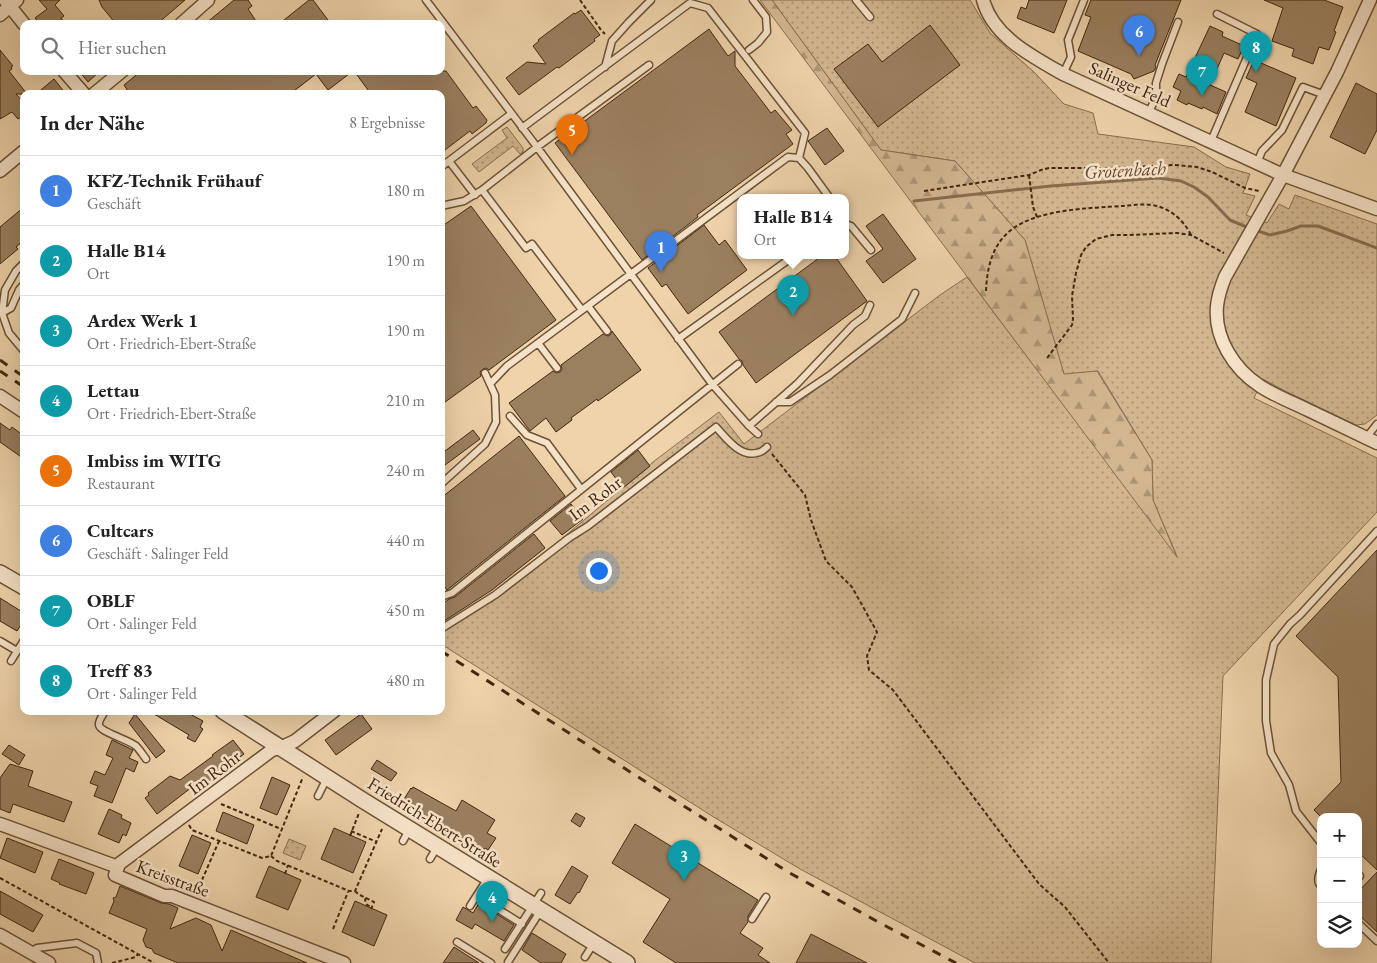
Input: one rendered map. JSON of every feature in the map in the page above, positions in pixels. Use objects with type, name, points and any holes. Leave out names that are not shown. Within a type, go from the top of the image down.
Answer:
[{"type":"street","points":[[186,20],[208,0]]},
{"type":"street","name":"Salinger Feld","points":[[983,0],[993,22],[1011,41],[1036,59],[1064,74],[1283,175],[1377,209]]},
{"type":"street","points":[[1370,0],[1325,95],[1283,175],[1225,277],[1219,293],[1217,308],[1218,324],[1223,341],[1232,359],[1245,374],[1260,386],[1372,440]]},
{"type":"street","points":[[8,5],[21,20]]},
{"type":"street","points":[[67,75],[81,90]]},
{"type":"street","points":[[99,90],[117,75]]},
{"type":"street","points":[[0,171],[20,154]]},
{"type":"street","points":[[0,396],[20,409]]},
{"type":"street","points":[[0,572],[20,584]]},
{"type":"street","name":"Friedrich-Ebert-Straße","points":[[229,715],[388,815],[406,835],[434,852],[538,903],[594,943],[627,963]]},
{"type":"street","name":"Im Rohr","points":[[118,867],[119,864],[272,750],[296,741],[326,715]]},
{"type":"street","name":"Kreisstraße","points":[[0,824],[118,867],[115,875],[156,893],[172,896],[344,963]]},
{"type":"street","points":[[0,935],[50,963]]},
{"type":"lane","points":[[426,0],[441,20]]},
{"type":"lane","points":[[605,67],[612,41],[651,0]]},
{"type":"lane","points":[[749,50],[767,32],[766,17],[753,0]]},
{"type":"lane","points":[[856,0],[870,17]]},
{"type":"lane","points":[[1064,74],[1071,57],[1068,40],[1084,0]]},
{"type":"lane","points":[[522,128],[690,3],[708,8],[805,133],[799,158]]},
{"type":"lane","points":[[1211,141],[1257,34],[1217,14]]},
{"type":"lane","points":[[1149,112],[1156,97],[1156,83],[1162,64],[1178,22]]},
{"type":"lane","points":[[445,25],[678,340],[712,384],[758,434]]},
{"type":"lane","points":[[445,205],[464,201],[475,195],[650,66]]},
{"type":"lane","points":[[1257,163],[1262,151],[1282,130],[1303,87],[1325,95]]},
{"type":"lane","points":[[445,164],[511,114]]},
{"type":"lane","points":[[738,194],[788,157],[799,158],[827,194]]},
{"type":"lane","points":[[449,161],[475,195]]},
{"type":"lane","points":[[482,190],[526,248],[532,244],[585,308],[607,331]]},
{"type":"lane","points":[[490,384],[507,366],[737,195]]},
{"type":"lane","points":[[849,225],[852,226],[871,250]]},
{"type":"lane","points":[[678,340],[789,259]]},
{"type":"lane","points":[[20,267],[5,290],[2,313],[9,333],[20,346]]},
{"type":"lane","points":[[2,313],[11,308],[20,289]]},
{"type":"lane","points":[[776,402],[790,402],[902,319],[915,293]]},
{"type":"lane","points":[[749,426],[796,384],[853,324],[865,316],[870,305]]},
{"type":"lane","points":[[538,343],[557,368]]},
{"type":"lane","name":"Im Rohr","points":[[445,596],[452,593],[738,364]]},
{"type":"lane","points":[[445,480],[485,444],[496,422],[496,396],[485,373]]},
{"type":"lane","points":[[510,416],[527,435],[547,442],[582,489]]},
{"type":"lane","points":[[1372,440],[1377,424]]},
{"type":"lane","name":"Im Rohr","points":[[445,627],[496,595],[716,427],[731,445],[749,454],[758,453],[767,447]]},
{"type":"lane","points":[[1317,838],[1296,810],[1289,785],[1271,753],[1266,721],[1266,680],[1274,644],[1290,624],[1377,531]]},
{"type":"lane","points":[[0,641],[17,651]]},
{"type":"lane","points":[[11,661],[20,646]]},
{"type":"lane","points":[[103,715],[99,725],[100,729],[136,746],[146,759]]},
{"type":"lane","points":[[318,796],[327,777]]},
{"type":"lane","points":[[470,906],[488,877]]},
{"type":"lane","points":[[477,896],[522,924]]},
{"type":"lane","points":[[752,919],[766,897]]},
{"type":"lane","points":[[504,949],[538,903]]},
{"type":"lane","points":[[508,962],[538,903]]},
{"type":"lane","points":[[1362,927],[1377,941]]},
{"type":"lane","points":[[457,942],[492,963]]},
{"type":"lane","points":[[31,952],[37,948],[76,943],[96,953],[98,963]]},
{"type":"lane","points":[[585,957],[594,943]]},
{"type":"path","points":[[580,0],[601,30],[612,41]]},
{"type":"path","points":[[924,191],[1029,176],[1049,168],[1175,165],[1212,172],[1245,188],[1272,193]]},
{"type":"path","points":[[1029,176],[1033,207],[1037,217]]},
{"type":"path","points":[[986,292],[986,276],[990,258],[997,246],[1010,231],[1020,224],[1037,217],[1085,209],[1144,204],[1156,205],[1176,216],[1186,225],[1191,235]]},
{"type":"path","points":[[1047,358],[1072,325],[1072,296],[1076,273],[1086,247],[1096,239],[1112,235],[1177,233],[1191,235],[1234,259]]},
{"type":"path","points":[[767,447],[805,495],[811,520],[826,561],[852,587],[877,632],[867,656],[869,670],[893,690],[1039,884],[1064,907],[1109,963]]},
{"type":"path","points":[[271,856],[308,765]]},
{"type":"path","points":[[212,796],[220,803],[282,829]]},
{"type":"path","points":[[350,836],[364,800]]},
{"type":"path","points":[[356,891],[388,815]]},
{"type":"path","points":[[183,817],[192,830],[262,858],[271,856],[348,891],[356,891],[358,894],[366,898],[374,902],[371,908],[367,905],[366,898]]},
{"type":"path","points":[[352,832],[377,842]]},
{"type":"path","points":[[202,880],[219,841]]},
{"type":"path","points":[[284,874],[288,865]]},
{"type":"path","points":[[0,878],[154,963]]},
{"type":"path","points":[[333,929],[348,891]]},
{"type":"path","points":[[112,963],[136,957],[138,954]]},
{"type":"green space","points":[[760,0],[772,0],[881,150],[955,161],[1025,240],[1064,374],[1097,371],[1152,460],[1153,500],[1177,557]]},
{"type":"green space","points":[[772,0],[970,0],[990,33],[1034,72],[1064,104],[1093,113],[1098,134],[1194,147],[1226,167],[1250,174],[1243,193],[1255,196],[1246,215],[1267,223],[1279,204],[1289,209],[1295,195],[1377,224],[1377,415],[1365,424],[1356,425],[1263,379],[1254,398],[1377,458],[1377,512],[1223,676],[1211,963],[975,963],[800,869],[712,816],[445,647],[445,623],[495,592],[653,462],[719,412],[744,444],[940,295],[967,277],[1176,554],[1153,500],[1152,460],[1098,371],[1064,375],[1025,240],[955,161],[881,150]]},
{"type":"green space","points":[[507,127],[523,148],[523,152],[520,154],[513,146],[479,172],[472,164],[507,138],[502,130]]},
{"type":"green space","points":[[289,839],[306,846],[300,860],[283,853]]},
{"type":"building","points":[[39,0],[60,0],[55,5],[64,16],[61,18],[63,20],[37,20],[35,18],[47,9]]},
{"type":"building","points":[[99,0],[185,0],[162,20],[113,20]]},
{"type":"building","points":[[234,0],[248,0],[252,6],[248,9],[255,20],[210,20]]},
{"type":"building","points":[[309,0],[313,0],[328,20],[284,20]]},
{"type":"building","points":[[1029,0],[1067,0],[1054,33],[1017,18],[1021,7],[1026,9]]},
{"type":"building","points":[[1091,0],[1181,0],[1154,71],[1134,79],[1131,74],[1078,51],[1091,17],[1085,15]]},
{"type":"building","points":[[1264,0],[1324,0],[1343,7],[1329,50],[1319,47],[1313,64],[1292,56],[1294,49],[1272,41],[1283,8]]},
{"type":"building","points":[[581,10],[600,35],[594,39],[595,41],[559,68],[557,67],[519,95],[506,78],[527,62],[546,64],[533,46],[538,40],[574,13]]},
{"type":"building","points":[[930,25],[960,65],[878,127],[834,69],[868,44],[882,62]]},
{"type":"building","points":[[1210,26],[1223,32],[1222,36],[1244,46],[1238,59],[1224,53],[1210,85],[1226,92],[1217,114],[1203,107],[1202,109],[1188,103],[1187,105],[1177,100],[1181,91],[1173,87],[1179,74],[1186,77]]},
{"type":"building","points":[[709,29],[728,56],[735,51],[735,66],[771,113],[775,110],[792,130],[786,134],[793,144],[697,215],[698,217],[642,260],[555,143]]},
{"type":"building","points":[[0,50],[13,66],[9,71],[24,90],[20,90],[20,94],[16,94],[20,98],[20,118],[18,119],[12,112],[0,119]]},
{"type":"building","points":[[1254,60],[1296,78],[1276,126],[1245,112],[1257,83],[1246,78]]},
{"type":"building","points":[[446,71],[473,108],[476,106],[487,120],[486,123],[472,134],[470,131],[445,150],[445,90],[368,90],[357,75],[445,75]]},
{"type":"building","points":[[82,75],[96,75],[88,82]]},
{"type":"building","points":[[136,75],[315,75],[295,90],[127,90],[124,85]]},
{"type":"building","points":[[317,75],[348,75],[328,90]]},
{"type":"building","points":[[54,79],[63,90],[41,90]]},
{"type":"building","points":[[1356,83],[1377,94],[1377,130],[1365,154],[1330,137]]},
{"type":"building","points":[[827,128],[844,151],[825,165],[808,141]]},
{"type":"building","points":[[471,206],[556,320],[489,370],[483,369],[480,372],[481,376],[445,402],[445,224]]},
{"type":"building","points":[[20,210],[20,244],[16,247],[18,249],[0,264],[0,227]]},
{"type":"building","points":[[883,214],[916,259],[883,283],[866,261],[883,249],[866,226]]},
{"type":"building","points":[[704,225],[719,245],[725,240],[737,259],[747,270],[688,314],[666,284],[662,287],[648,268]]},
{"type":"building","points":[[818,259],[837,259],[867,301],[756,383],[742,361],[719,332]]},
{"type":"building","points":[[612,331],[641,370],[598,401],[597,399],[571,418],[572,420],[556,432],[546,418],[530,431],[509,403],[553,371],[556,373],[560,372],[562,369],[561,365],[603,334],[608,336]]},
{"type":"building","points":[[0,423],[10,430],[12,427],[20,433],[20,456],[0,442]]},
{"type":"building","points":[[473,430],[480,439],[445,465],[445,451]]},
{"type":"building","points":[[519,436],[565,496],[447,590],[445,587],[445,495]]},
{"type":"building","points":[[638,450],[650,466],[623,488],[611,472]]},
{"type":"building","points":[[571,504],[583,519],[562,535],[550,521]]},
{"type":"building","points":[[534,534],[545,548],[492,590],[445,620],[445,602],[455,597]]},
{"type":"building","points":[[1377,550],[1377,870],[1362,856],[1362,813],[1317,813],[1314,810],[1341,782],[1338,677],[1296,636]]},
{"type":"building","points":[[0,598],[20,610],[20,626],[17,631],[0,621]]},
{"type":"building","points":[[136,715],[165,751],[156,758],[129,723]]},
{"type":"building","points":[[156,715],[192,715],[203,721],[200,727],[203,729],[195,742],[187,738],[189,735]]},
{"type":"building","points":[[360,715],[362,715],[372,729],[336,755],[325,740]]},
{"type":"building","points":[[112,740],[133,750],[129,758],[138,762],[134,772],[126,768],[112,803],[94,796],[98,786],[90,783],[95,771],[105,775],[113,758],[106,755]]},
{"type":"building","points":[[233,740],[244,754],[204,787],[200,781],[157,814],[145,798],[149,795],[148,793],[170,776],[180,780]]},
{"type":"building","points":[[9,745],[25,755],[19,765],[2,754]]},
{"type":"building","points":[[377,760],[397,773],[391,781],[371,769]]},
{"type":"building","points":[[10,764],[33,771],[28,786],[72,802],[64,822],[13,804],[10,813],[0,809],[0,778]]},
{"type":"building","points":[[272,777],[290,785],[277,815],[260,808]]},
{"type":"building","points":[[413,787],[456,811],[462,800],[495,820],[487,833],[496,838],[488,850],[485,848],[482,854],[457,839],[459,835],[429,817],[426,821],[401,804]]},
{"type":"building","points":[[109,809],[122,815],[121,818],[131,823],[126,836],[123,834],[119,843],[98,834]]},
{"type":"building","points":[[223,812],[254,825],[247,844],[216,831]]},
{"type":"building","points":[[576,813],[585,818],[580,827],[571,821]]},
{"type":"building","points":[[635,824],[758,900],[748,916],[748,922],[740,933],[763,948],[758,955],[770,963],[676,963],[643,942],[670,899],[612,863]]},
{"type":"building","points":[[334,828],[366,842],[353,873],[321,859]]},
{"type":"building","points":[[192,835],[211,843],[198,874],[179,866]]},
{"type":"building","points":[[7,838],[43,852],[35,873],[0,858]]},
{"type":"building","points":[[59,859],[94,873],[86,894],[51,879]]},
{"type":"building","points":[[269,866],[301,880],[288,910],[256,897]]},
{"type":"building","points":[[572,866],[588,876],[579,893],[570,904],[555,895]]},
{"type":"building","points":[[1377,872],[1377,932],[1362,918],[1362,888]]},
{"type":"building","points":[[120,886],[178,908],[170,929],[196,918],[211,925],[222,951],[231,930],[307,963],[178,963],[154,953],[152,949],[146,947],[143,940],[147,929],[109,913],[114,901],[113,898],[116,897]]},
{"type":"building","points":[[0,891],[43,915],[33,932],[0,914]]},
{"type":"building","points":[[355,901],[387,915],[374,946],[342,932]]},
{"type":"building","points":[[479,903],[514,925],[504,941],[475,924],[472,929],[456,920],[463,907],[473,913]]},
{"type":"building","points":[[532,933],[566,954],[561,963],[541,963],[522,950]]},
{"type":"building","points":[[811,934],[867,963],[796,963]]},
{"type":"building","points":[[454,947],[479,963],[443,963]]},
{"type":"waterway","name":"Grotenbach","points":[[914,201],[1051,186],[1158,178],[1181,181],[1194,187],[1208,197],[1230,220],[1249,228]]},
{"type":"waterway","name":"Grotenbach","points":[[1255,230],[1270,235],[1301,226],[1318,226],[1377,248]]},
{"type":"railway","points":[[0,360],[20,374]]},
{"type":"railway","points":[[0,371],[20,384]]},
{"type":"railway","points":[[445,654],[788,872],[956,963]]},
{"type":"place","name":"Cultcars","points":[[1139,56]]},
{"type":"place","name":"Treff 83","points":[[1256,72]]},
{"type":"place","name":"OBLF","points":[[1202,96]]},
{"type":"place","name":"Imbiss im WITG","points":[[572,155]]},
{"type":"place","name":"KFZ-Technik Frühauf","points":[[661,272]]},
{"type":"place","name":"Halle B14","points":[[793,316]]},
{"type":"place","name":"Ardex Werk 1","points":[[684,881]]},
{"type":"place","name":"Lettau","points":[[492,922]]}]
